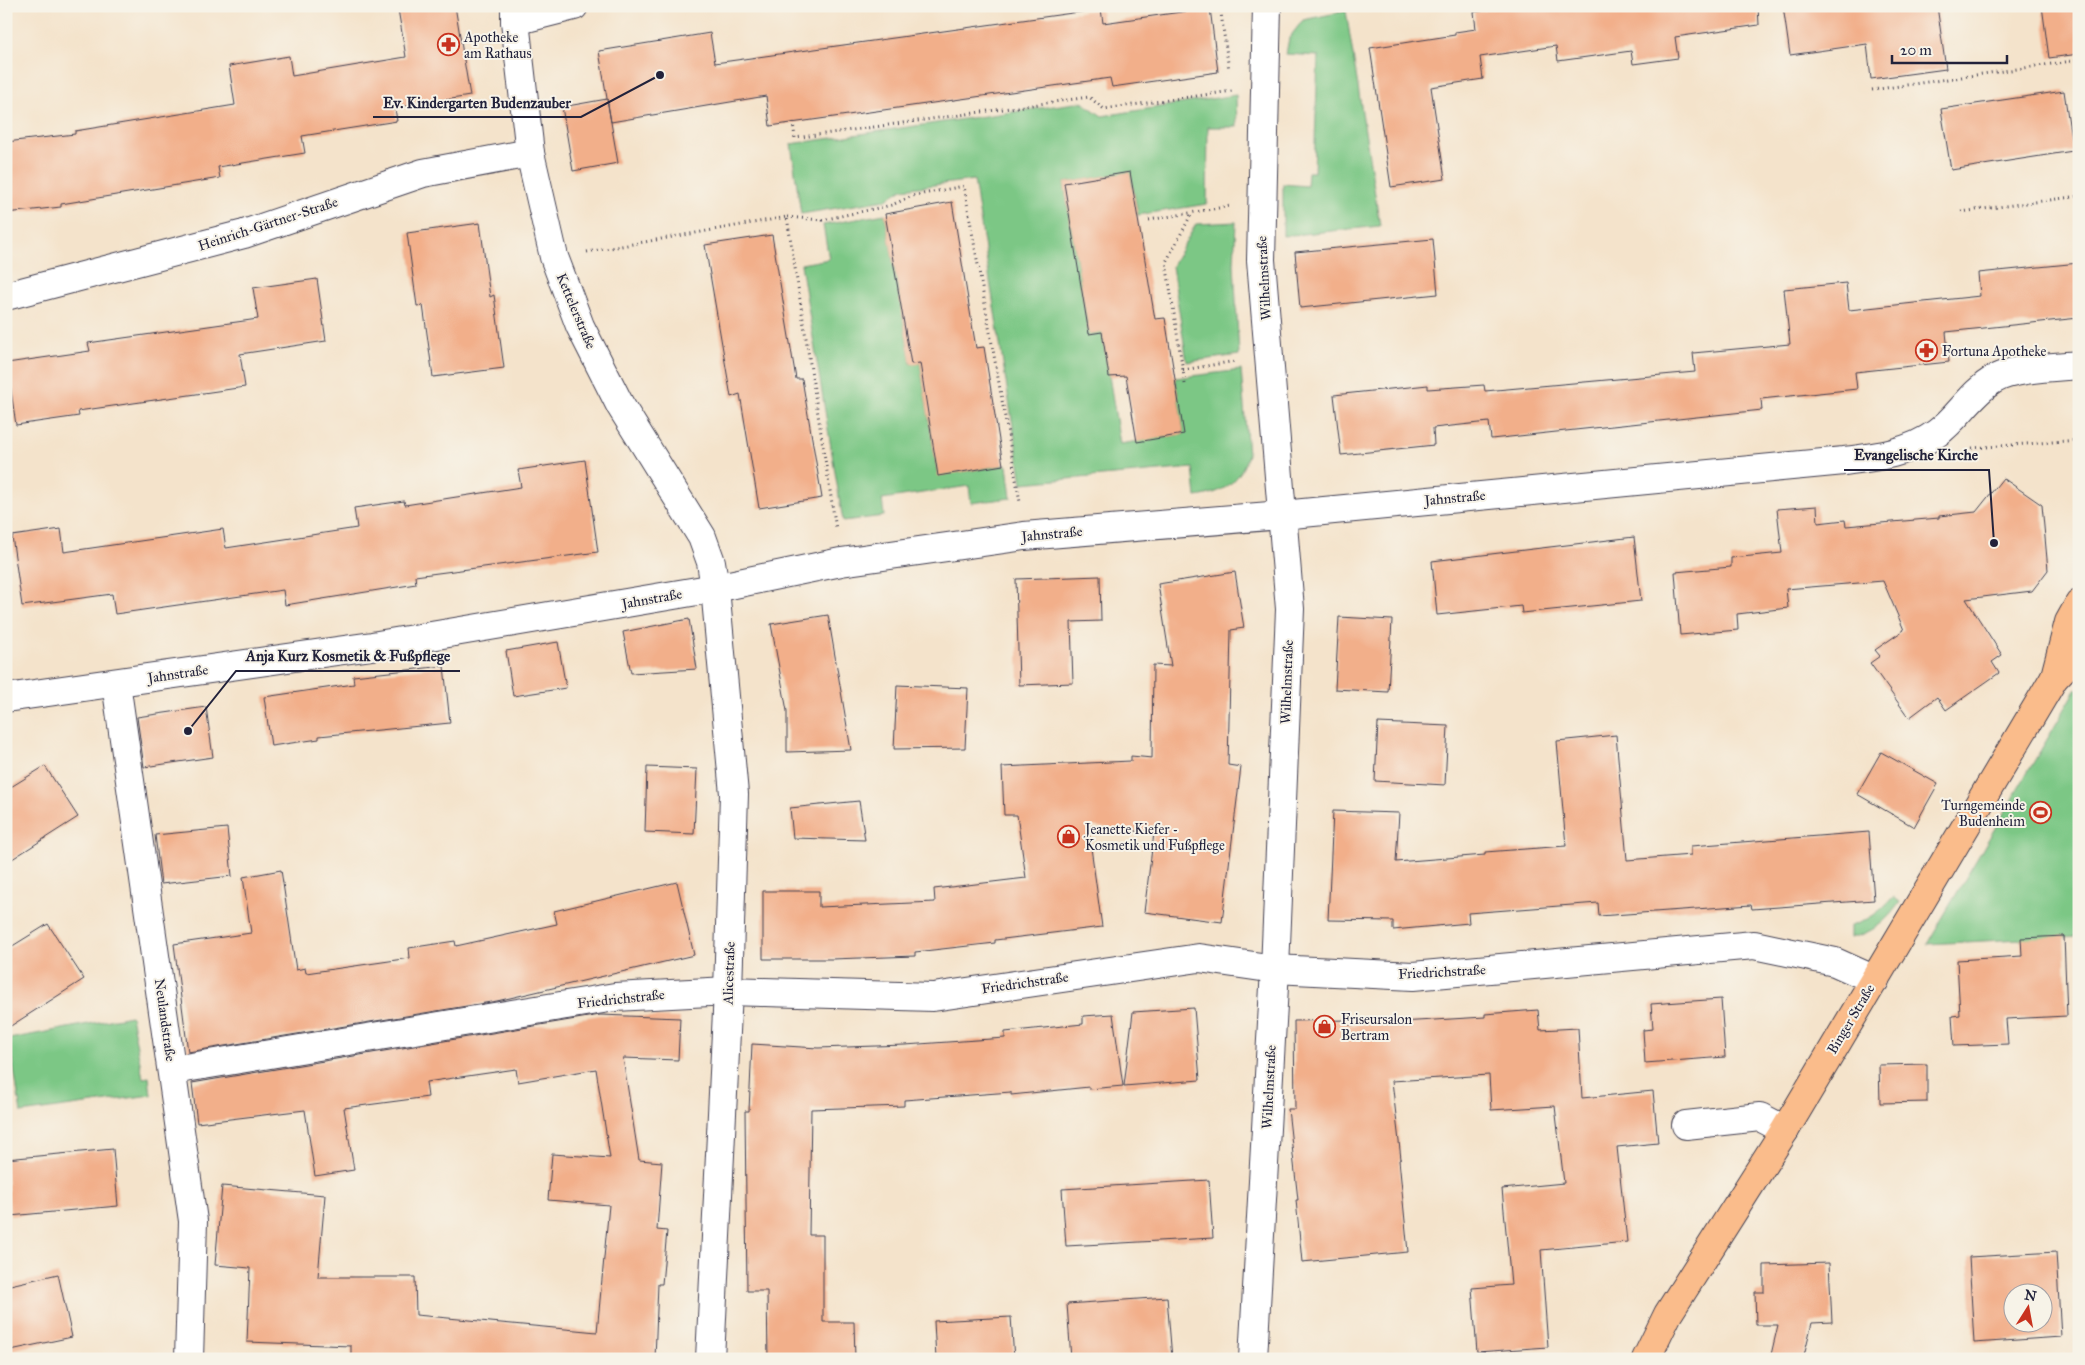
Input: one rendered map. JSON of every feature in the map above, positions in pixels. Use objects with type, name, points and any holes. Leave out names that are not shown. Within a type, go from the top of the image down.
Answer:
[{"type":"main road","name":"Binger Straße","points":[[2054,678],[2069,622],[2079,604]]},
{"type":"main road","name":"Binger Straße","points":[[1646,1359],[1668,1314],[1785,1130],[2054,678],[2079,652]]},
{"type":"street","points":[[515,14],[574,6]]},
{"type":"street","name":"Wilhelmstraße","points":[[1253,1359],[1275,969],[1290,609],[1261,260],[1267,6]]},
{"type":"street","name":"Kettelerstraße","points":[[515,14],[530,153],[554,257],[580,326],[620,405],[702,537],[711,562],[715,588]]},
{"type":"street","name":"Heinrich-Gärtner-Straße","points":[[6,296],[244,234],[423,173],[530,153]]},
{"type":"street","name":"Jahnstraße","points":[[6,698],[372,646],[715,588],[841,562],[1024,536],[1282,515],[1891,455],[1914,446],[1938,433],[1993,379],[2018,372],[2079,365]]},
{"type":"street","name":"Alicestraße","points":[[710,1359],[728,991],[734,794],[715,588]]},
{"type":"street","name":"Neulandstraße","points":[[116,683],[173,1070],[193,1221],[189,1359]]},
{"type":"street","name":"Friedrichstraße","points":[[173,1070],[615,998],[728,991],[933,997],[1199,958],[1275,969],[1413,976],[1754,945],[1835,962],[1875,980]]},
{"type":"street","points":[[1686,1125],[1760,1117],[1785,1130]]},
{"type":"path","points":[[1220,6],[1230,72]]},
{"type":"path","points":[[1872,90],[2079,60]]},
{"type":"path","points":[[793,122],[795,138],[1089,97],[1104,109],[1232,91],[1231,82]]},
{"type":"path","points":[[554,257],[787,218],[822,220],[892,205],[912,196],[964,186],[1016,480]]},
{"type":"path","points":[[1961,212],[2079,196]]},
{"type":"path","points":[[1149,220],[1262,200]]},
{"type":"path","points":[[1185,384],[1166,262],[1192,212]]},
{"type":"path","points":[[787,218],[833,512]]},
{"type":"path","points":[[1183,370],[1269,356]]},
{"type":"path","points":[[1966,449],[2079,440]]},
{"type":"green space","points":[[1346,11],[1380,226],[1283,236],[1283,184],[1307,186],[1308,172],[1314,172],[1318,56],[1286,54],[1289,38],[1303,20]]},
{"type":"green space","points":[[1236,95],[1237,127],[1208,127],[1207,204],[1138,215],[1130,172],[1064,183],[1089,334],[1102,332],[1120,444],[1184,434],[1175,378],[1241,370],[1248,454],[1245,464],[1235,479],[1215,493],[1196,497],[1193,468],[1022,483],[974,180],[902,189],[885,200],[801,214],[791,144],[1082,102],[1102,116]]},
{"type":"green space","points":[[885,214],[911,364],[920,363],[938,475],[1007,465],[1011,498],[971,503],[969,486],[882,499],[884,516],[843,521],[801,264],[829,259],[823,225]]},
{"type":"green space","points":[[1236,222],[1234,264],[1239,355],[1187,362],[1172,266],[1196,224]]},
{"type":"green space","name":"Turngemeinde Budenheim","points":[[2079,689],[2079,936],[1927,944],[2076,690]]},
{"type":"green space","points":[[1893,897],[1900,902],[1885,920],[1866,933],[1850,938],[1850,926],[1874,915]]},
{"type":"green space","points":[[131,1016],[143,1078],[149,1077],[151,1095],[21,1113],[9,1039]]},
{"type":"building","points":[[417,6],[455,6],[470,96],[395,108],[397,121],[302,136],[305,153],[218,167],[220,178],[61,204],[61,207],[6,213],[6,142],[75,134],[75,131],[235,105],[229,66],[289,56],[292,76],[406,57],[398,9]]},
{"type":"building","points":[[1513,6],[1758,6],[1759,25],[1675,37],[1678,58],[1633,64],[1631,51],[1558,61],[1556,46],[1480,57],[1483,79],[1431,87],[1445,179],[1391,187],[1370,48],[1455,35],[1455,32],[1476,29],[1474,12]]},
{"type":"building","points":[[1783,6],[1937,6],[1946,69],[1871,79],[1867,44],[1790,55]]},
{"type":"building","points":[[2042,6],[2079,6],[2079,54],[2049,58]]},
{"type":"building","points":[[1210,8],[1218,72],[1112,87],[1110,78],[770,126],[766,96],[611,122],[599,51],[710,33],[715,63],[1101,9],[1103,23]]},
{"type":"building","points":[[2064,91],[2073,151],[1951,170],[1941,109]]},
{"type":"building","points":[[607,99],[618,163],[573,171],[562,107]]},
{"type":"building","points":[[1130,172],[1155,319],[1165,318],[1184,434],[1137,442],[1126,376],[1109,377],[1102,332],[1089,334],[1064,183]]},
{"type":"building","points":[[952,202],[976,348],[984,347],[1003,465],[938,476],[920,363],[911,364],[885,214]]},
{"type":"building","points":[[480,223],[490,297],[494,295],[504,368],[433,377],[423,305],[417,306],[407,233]]},
{"type":"building","points":[[772,235],[796,379],[802,379],[822,498],[759,508],[740,394],[731,397],[705,245]]},
{"type":"building","points":[[1433,239],[1438,294],[1300,308],[1295,252]]},
{"type":"building","points":[[2079,263],[2079,318],[1946,332],[1949,362],[1855,372],[1857,389],[1761,399],[1762,410],[1491,439],[1489,422],[1433,428],[1434,445],[1341,455],[1334,395],[1428,385],[1428,389],[1484,385],[1485,391],[1695,372],[1693,353],[1790,344],[1784,289],[1846,283],[1849,310],[1980,296],[1978,273]]},
{"type":"building","points":[[317,279],[326,341],[240,354],[245,387],[78,411],[79,416],[16,425],[7,363],[90,351],[88,343],[258,319],[253,288]]},
{"type":"building","points":[[585,460],[598,552],[415,576],[416,584],[285,605],[283,590],[115,614],[112,594],[22,606],[12,536],[61,529],[64,552],[223,529],[226,548],[357,528],[354,508],[404,501],[405,505],[521,487],[518,470]]},
{"type":"building","points":[[2003,478],[2042,505],[2048,570],[2032,591],[1966,599],[2002,655],[1992,662],[1999,673],[1946,710],[1937,697],[1909,718],[1870,663],[1880,656],[1875,650],[1904,630],[1883,581],[1786,589],[1788,608],[1737,614],[1738,630],[1680,635],[1675,572],[1731,567],[1731,558],[1782,553],[1777,509],[1817,506],[1818,523],[1845,520],[1846,526],[1939,518],[1939,516],[1976,512]]},
{"type":"building","points":[[1634,537],[1641,601],[1522,613],[1521,606],[1437,615],[1432,561]]},
{"type":"building","points":[[1235,572],[1244,628],[1231,630],[1228,765],[1241,767],[1222,922],[1144,912],[1154,833],[1088,826],[1102,927],[995,940],[995,943],[915,952],[915,956],[763,959],[763,891],[819,891],[819,907],[935,902],[934,889],[1026,878],[1017,815],[1004,815],[1002,767],[1131,761],[1131,756],[1152,758],[1153,665],[1171,666],[1158,584]]},
{"type":"building","points":[[1100,576],[1101,621],[1071,622],[1073,683],[1019,685],[1016,579]]},
{"type":"building","points":[[828,615],[851,750],[787,752],[787,711],[771,624]]},
{"type":"building","points":[[1339,617],[1392,620],[1388,692],[1335,689]]},
{"type":"building","points":[[689,619],[697,669],[631,673],[623,632]]},
{"type":"building","points":[[558,642],[566,688],[513,696],[506,651]]},
{"type":"building","points":[[444,666],[450,723],[319,736],[319,739],[271,746],[264,697],[354,684],[353,676]]},
{"type":"building","points":[[897,685],[968,688],[965,748],[894,749]]},
{"type":"building","points":[[206,707],[213,757],[144,767],[137,717]]},
{"type":"building","points":[[1378,723],[1448,726],[1445,785],[1375,781]]},
{"type":"building","points":[[1616,735],[1627,860],[1691,855],[1691,846],[1869,832],[1874,900],[1752,909],[1751,905],[1599,916],[1598,903],[1468,913],[1469,923],[1393,930],[1393,921],[1328,920],[1333,811],[1399,813],[1396,862],[1485,855],[1485,852],[1566,846],[1557,741]]},
{"type":"building","points":[[1881,752],[1938,784],[1914,827],[1857,794]]},
{"type":"building","points":[[45,766],[78,817],[6,863],[6,790]]},
{"type":"building","points":[[647,767],[697,769],[694,834],[645,832]]},
{"type":"building","points":[[859,801],[865,840],[793,838],[790,808]]},
{"type":"building","points":[[227,828],[232,876],[161,884],[155,835]]},
{"type":"building","points":[[281,870],[296,970],[305,968],[306,973],[410,958],[409,948],[455,941],[456,946],[557,924],[554,911],[677,882],[694,955],[497,1001],[188,1052],[174,944],[251,933],[243,877]]},
{"type":"building","points":[[48,924],[84,979],[6,1029],[6,950]]},
{"type":"building","points":[[2064,936],[2067,1016],[2006,1019],[2008,1044],[1954,1046],[1952,1016],[1960,1015],[1957,960],[2022,956],[2021,938]]},
{"type":"building","points":[[1721,999],[1725,1057],[1645,1063],[1643,1030],[1653,1029],[1651,1004]]},
{"type":"building","points":[[1194,1008],[1200,1080],[1124,1086],[1133,1012]]},
{"type":"building","points":[[1538,1010],[1540,1030],[1578,1028],[1582,1098],[1653,1091],[1658,1143],[1617,1147],[1627,1242],[1541,1250],[1548,1347],[1477,1352],[1472,1288],[1511,1285],[1502,1189],[1564,1183],[1555,1106],[1491,1110],[1489,1075],[1392,1081],[1401,1159],[1399,1160],[1408,1252],[1302,1262],[1296,1200],[1298,1200],[1288,1109],[1295,1109],[1294,1021],[1349,1020],[1349,1025],[1485,1017],[1485,1014]]},
{"type":"building","points":[[1113,1014],[1123,1086],[1089,1089],[1089,1087],[1011,1095],[1011,1092],[904,1100],[904,1106],[811,1109],[809,1235],[823,1235],[823,1322],[854,1322],[855,1359],[768,1359],[767,1291],[747,1291],[745,1111],[749,1111],[752,1044],[818,1048],[905,1045],[1005,1038],[1005,1032],[1083,1024],[1083,1016]]},
{"type":"building","points":[[600,1015],[680,1018],[678,1060],[623,1058],[639,1160],[662,1162],[657,1230],[667,1231],[662,1284],[658,1284],[655,1359],[351,1359],[351,1346],[247,1342],[250,1268],[215,1265],[222,1186],[325,1195],[318,1277],[415,1277],[416,1315],[597,1332],[609,1205],[548,1200],[552,1154],[610,1158],[596,1069],[518,1082],[516,1069],[426,1082],[428,1097],[344,1108],[354,1170],[315,1176],[305,1110],[197,1123],[192,1083]]},
{"type":"building","points":[[1927,1064],[1927,1102],[1880,1103],[1879,1065]]},
{"type":"building","points":[[113,1149],[118,1206],[10,1216],[6,1159]]},
{"type":"building","points":[[1209,1180],[1213,1238],[1066,1246],[1062,1189]]},
{"type":"building","points":[[2056,1252],[2061,1337],[1974,1343],[1969,1257]]},
{"type":"building","points":[[1829,1263],[1832,1322],[1812,1323],[1803,1359],[1770,1359],[1778,1325],[1756,1325],[1755,1292],[1764,1292],[1764,1265]]},
{"type":"building","points":[[58,1274],[72,1337],[6,1351],[6,1286]]},
{"type":"building","points":[[1167,1297],[1172,1359],[1071,1359],[1067,1304]]},
{"type":"building","points":[[1011,1317],[1014,1359],[936,1359],[934,1321]]},
{"type":"place","name":"Apotheke am Rathaus","points":[[448,45]]},
{"type":"place","name":"Ev. Kindergarten Budenzauber","points":[[660,75]]},
{"type":"place","name":"Fortuna Apotheke","points":[[1926,351]]},
{"type":"place","name":"Evangelische Kirche","points":[[1994,543]]},
{"type":"place","name":"Anja Kurz Kosmetik & Fußpflege","points":[[188,731]]},
{"type":"place","name":"Turngemeinde Budenheim","points":[[2041,813]]},
{"type":"place","name":"Jeanette Kiefer - Kosmetik und Fußpflege","points":[[1069,837]]},
{"type":"place","name":"Friseursalon Bertram","points":[[1325,1027]]}]
